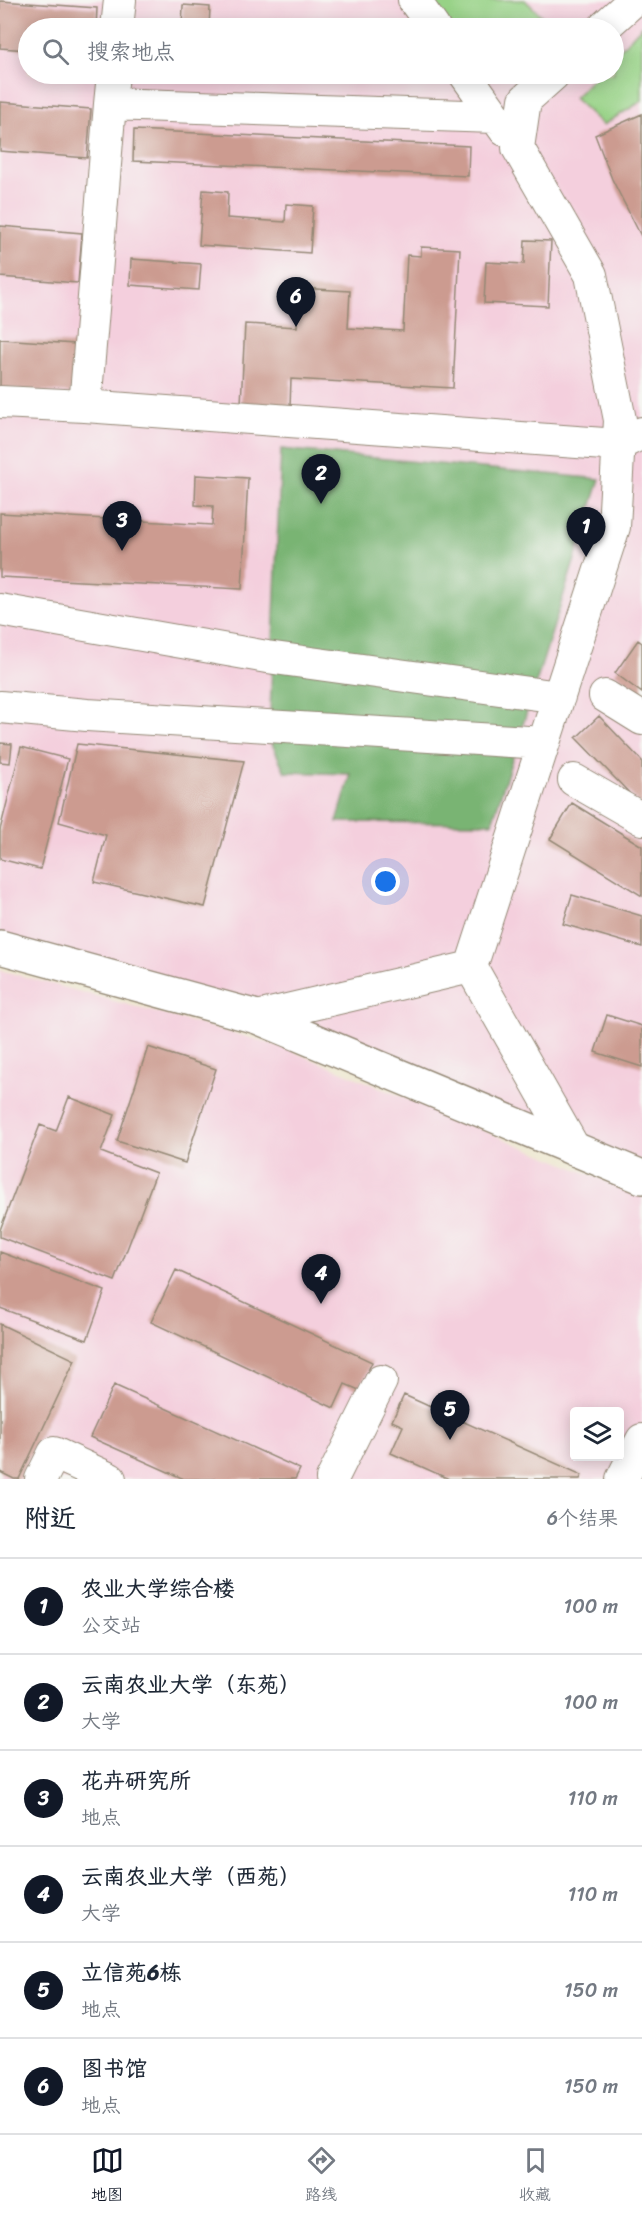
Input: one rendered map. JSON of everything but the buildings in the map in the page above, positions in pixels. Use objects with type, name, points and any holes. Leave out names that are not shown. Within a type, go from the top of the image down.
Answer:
[{"type":"main road","points":[[0,946],[257,1017],[642,1178]]},
{"type":"street","points":[[118,18],[120,0]]},
{"type":"street","points":[[414,0],[427,18]]},
{"type":"street","points":[[614,18],[634,0]]},
{"type":"street","points":[[472,84],[518,148],[591,275],[620,420],[634,447],[614,527],[471,968],[575,1150]]},
{"type":"street","points":[[518,148],[525,100],[543,84]]},
{"type":"street","points":[[85,406],[112,88],[495,117]]},
{"type":"street","points":[[0,402],[85,406],[634,447]]},
{"type":"street","points":[[0,610],[267,657],[559,697]]},
{"type":"street","points":[[604,696],[642,719]]},
{"type":"street","points":[[0,707],[87,715],[544,743]]},
{"type":"street","points":[[574,780],[642,819]]},
{"type":"street","points":[[257,1017],[471,968]]},
{"type":"street","points":[[332,1479],[381,1381]]},
{"type":"street","points":[[622,1479],[642,1440]]},
{"type":"street","points":[[41,1479],[54,1452],[110,1479]]},
{"type":"shaded area","points":[[0,0],[642,0],[642,1162],[0,934]]},
{"type":"shaded area","points":[[0,970],[280,1046],[642,1196],[642,1479],[0,1479]]},
{"type":"green space","points":[[433,0],[525,0],[544,18],[441,18]]},
{"type":"green space","points":[[642,26],[642,101],[603,125],[574,98],[587,84],[624,84],[624,45]]},
{"type":"green space","points":[[281,449],[600,479],[492,823],[337,822],[351,774],[285,772],[269,737]]},
{"type":"place","name":"图书馆","points":[[296,327]]},
{"type":"place","name":"云南农业大学（东苑）","points":[[321,504]]},
{"type":"place","name":"花卉研究所","points":[[122,551]]},
{"type":"place","name":"农业大学综合楼","points":[[586,557]]},
{"type":"place","name":"云南农业大学（西苑）","points":[[321,1304]]},
{"type":"place","name":"立信苑6栋","points":[[450,1440]]}]
